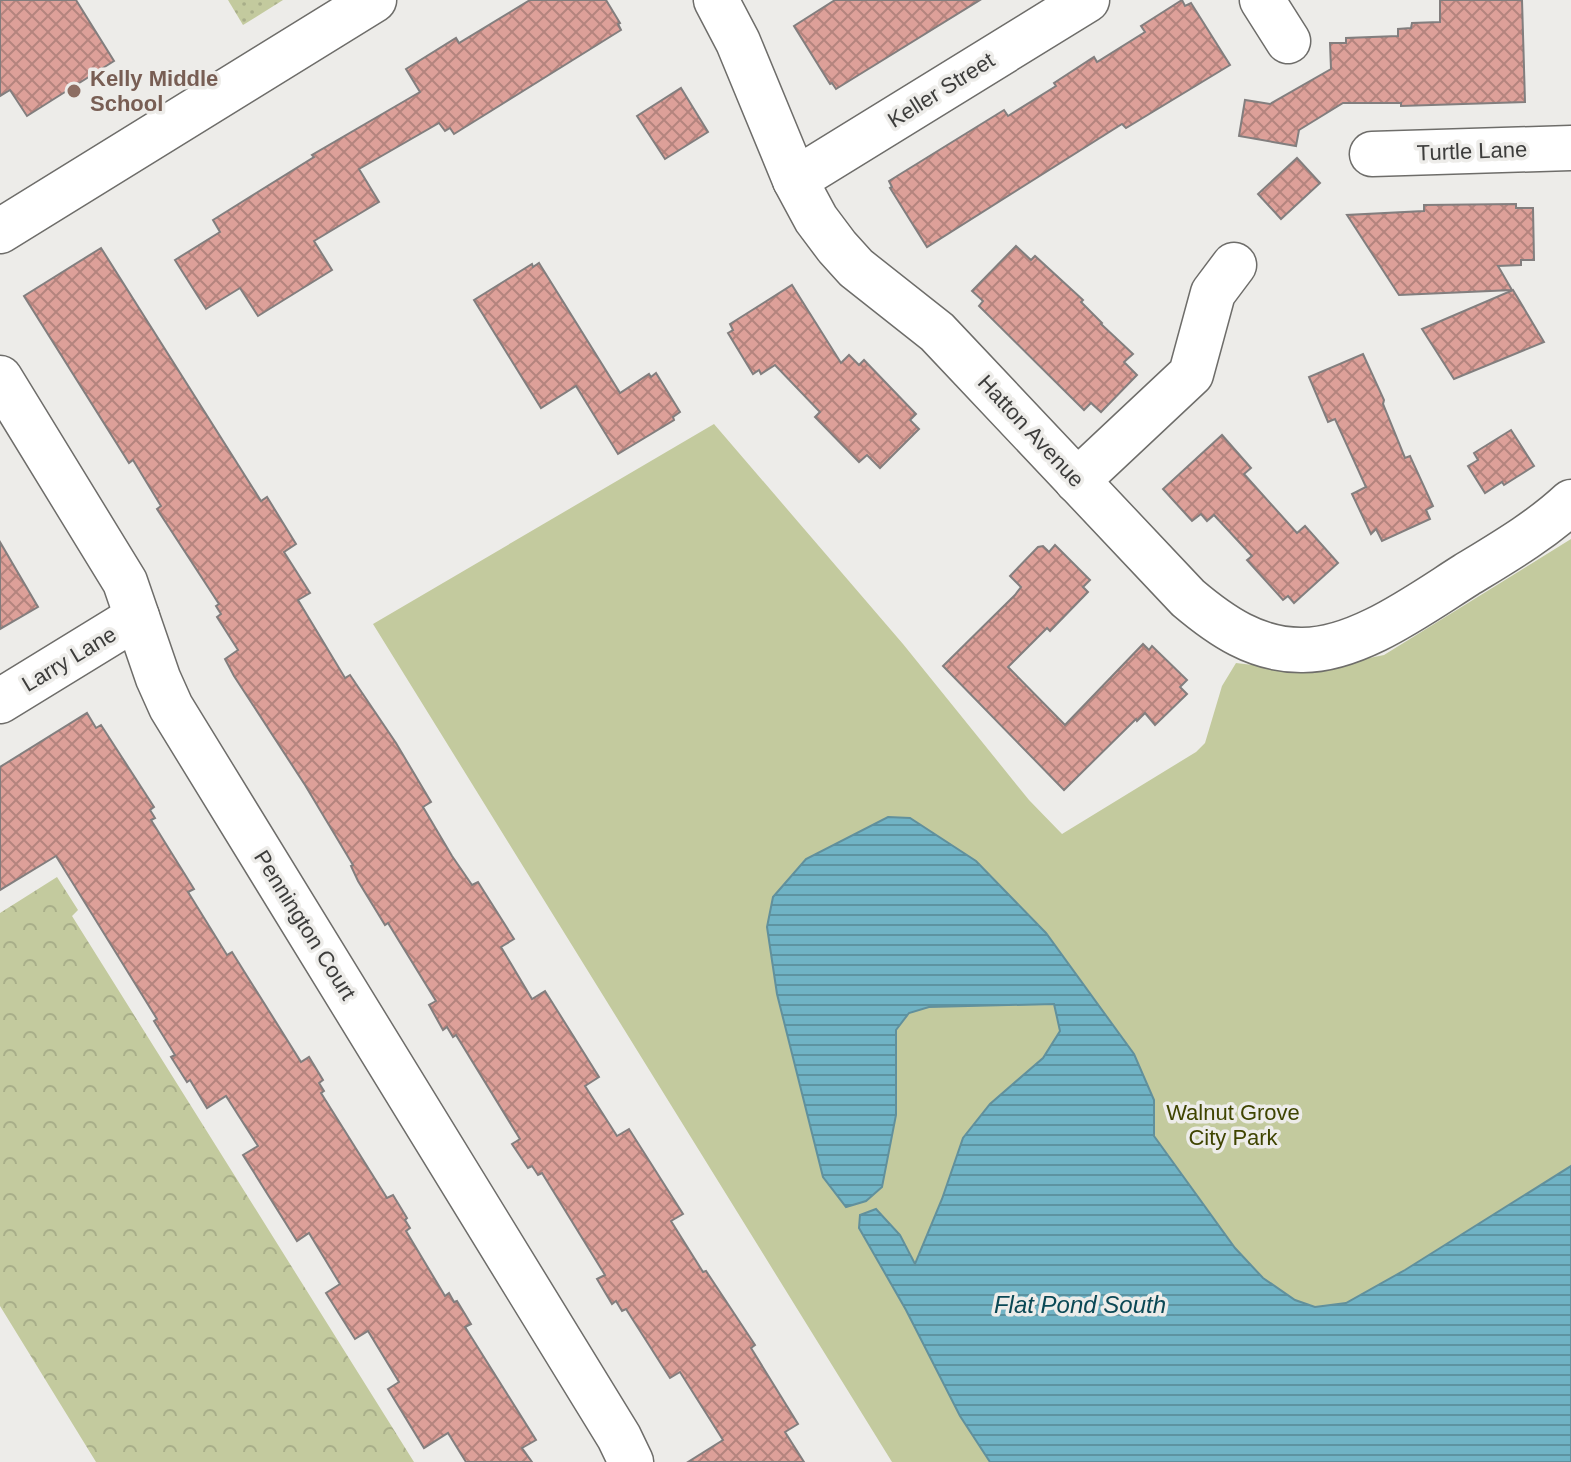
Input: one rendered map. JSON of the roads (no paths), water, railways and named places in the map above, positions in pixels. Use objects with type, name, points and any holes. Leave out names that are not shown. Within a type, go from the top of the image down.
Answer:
[{"type":"street","points":[[0,231],[374,0]]},
{"type":"street","name":"Hatton Avenue","points":[[716,0],[738,42],[795,180],[816,219],[856,268],[937,332],[1188,598],[1216,622],[1240,636],[1269,646],[1302,650],[1331,647],[1389,623],[1552,519],[1571,502]]},
{"type":"street","name":"Keller Street","points":[[795,180],[1087,0]]},
{"type":"street","points":[[1262,0],[1288,41]]},
{"type":"street","name":"Turtle Lane","points":[[1372,154],[1571,148]]},
{"type":"street","points":[[1077,481],[1191,374],[1213,293],[1234,265]]},
{"type":"street","name":"Pennington Court","points":[[0,378],[121,574],[171,707],[619,1437],[631,1462]]},
{"type":"street","name":"Larry Lane","points":[[0,701],[137,617]]},
{"type":"water","name":"Flat Pond South","points":[[888,817],[910,818],[976,861],[1046,933],[1134,1054],[1154,1100],[1154,1136],[1235,1248],[1263,1278],[1295,1300],[1315,1307],[1346,1303],[1405,1270],[1571,1166],[1571,1462],[990,1462],[960,1416],[906,1310],[859,1228],[860,1215],[876,1209],[900,1235],[915,1264],[963,1138],[990,1104],[1043,1058],[1060,1031],[1054,1004],[929,1007],[909,1013],[896,1030],[896,1115],[882,1187],[866,1201],[846,1207],[823,1177],[777,994],[767,927],[773,897],[806,859]]},
{"type":"place","name":"Kelly Middle School","points":[[74,91]]},
{"type":"park label","name":"Walnut Grove City Park","points":[[1233,1124]]}]
